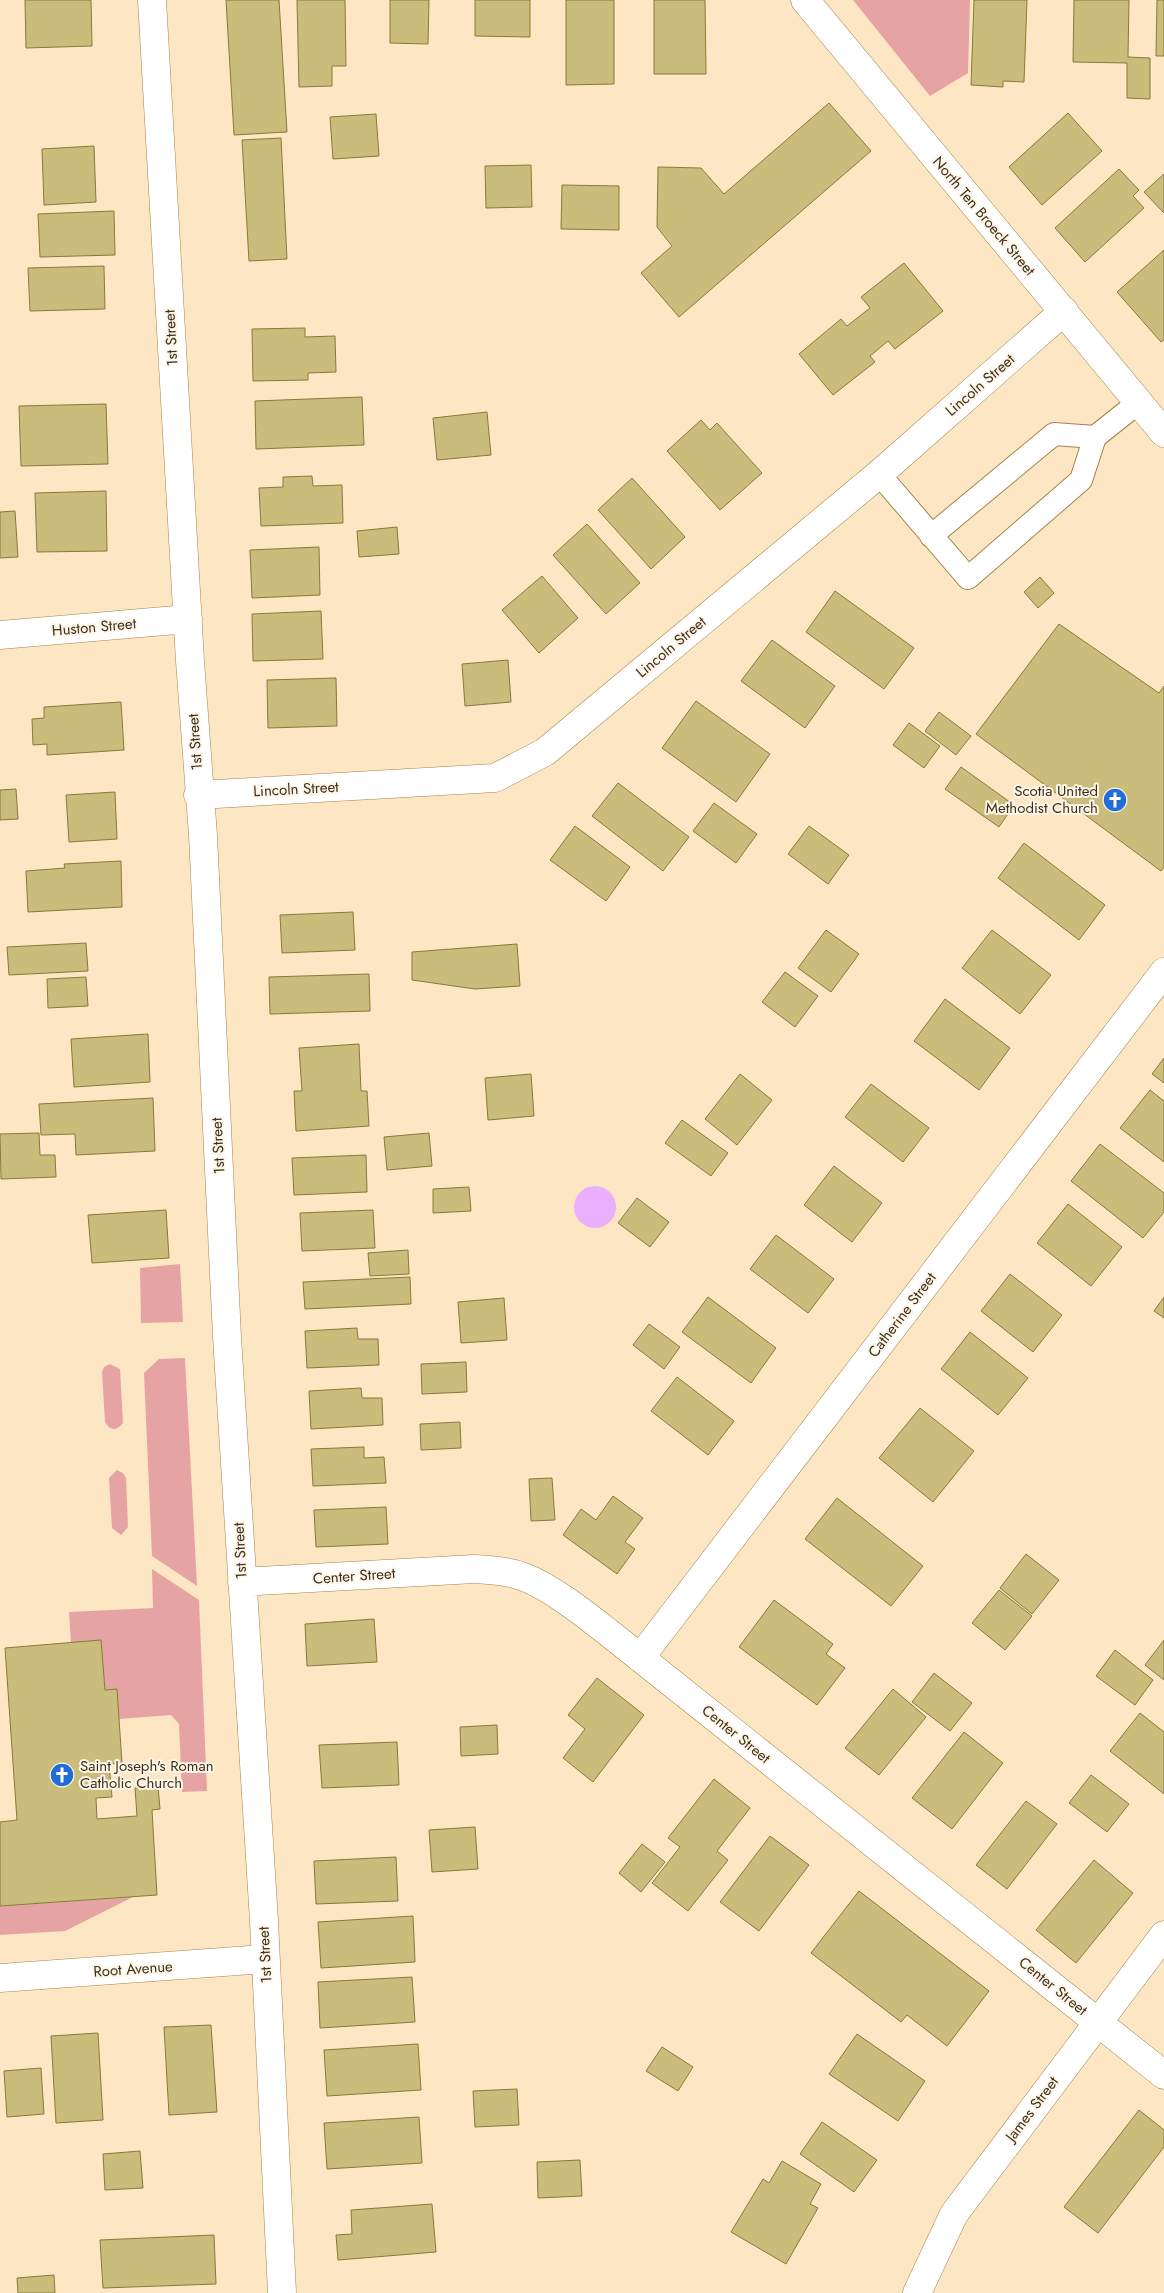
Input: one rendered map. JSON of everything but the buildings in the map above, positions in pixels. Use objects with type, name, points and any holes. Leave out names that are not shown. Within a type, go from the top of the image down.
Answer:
[{"type":"street","name":"1st Street","points":[[152,0],[198,795],[203,835],[227,1337],[265,1959],[282,2293]]},
{"type":"street","name":"North Ten Broeck Street","points":[[804,0],[1164,433]]},
{"type":"street","name":"Lincoln Street","points":[[198,795],[495,778],[545,752],[879,474],[1064,311]]},
{"type":"street","name":"Huston Street","points":[[0,635],[188,619]]},
{"type":"street","name":"Catherine Street","points":[[640,1658],[1164,972]]},
{"type":"street","name":"Center Street","points":[[242,1582],[474,1568],[500,1570],[525,1577],[576,1608],[1164,2075]]},
{"type":"street","name":"James Street","points":[[917,2293],[954,2214],[1164,1935]]},
{"type":"street","name":"Root Avenue","points":[[0,1978],[265,1959]]},
{"type":"lane","points":[[879,474],[968,578],[1081,480],[1095,437],[1140,402]]},
{"type":"lane","points":[[931,536],[1054,434],[1095,437]]},
{"type":"shaded area","points":[[853,0],[970,0],[968,73],[930,96]]},
{"type":"shaded area","points":[[599,1186],[607,1189],[613,1195],[616,1207],[613,1219],[607,1225],[591,1228],[583,1225],[577,1219],[574,1203],[577,1195],[583,1189]]},
{"type":"shaded area","points":[[180,1264],[183,1322],[141,1323],[140,1268]]},
{"type":"shaded area","points":[[185,1358],[197,1586],[152,1556],[144,1373],[159,1359]]},
{"type":"shaded area","points":[[110,1364],[120,1369],[123,1423],[116,1429],[109,1427],[105,1422],[102,1372],[104,1367]]},
{"type":"shaded area","points":[[117,1470],[123,1473],[126,1478],[128,1527],[121,1535],[112,1528],[109,1478]]},
{"type":"shaded area","points":[[152,1569],[199,1600],[207,1791],[182,1792],[179,1724],[171,1715],[119,1719],[117,1689],[105,1690],[101,1641],[71,1643],[69,1612],[153,1608]]},
{"type":"shaded area","points":[[133,1897],[65,1931],[0,1935],[0,1906]]},
{"type":"place","name":"Scotia United Methodist Church","points":[[1115,800]]},
{"type":"place","name":"Saint Joseph's Roman Catholic Church","points":[[62,1775]]}]
